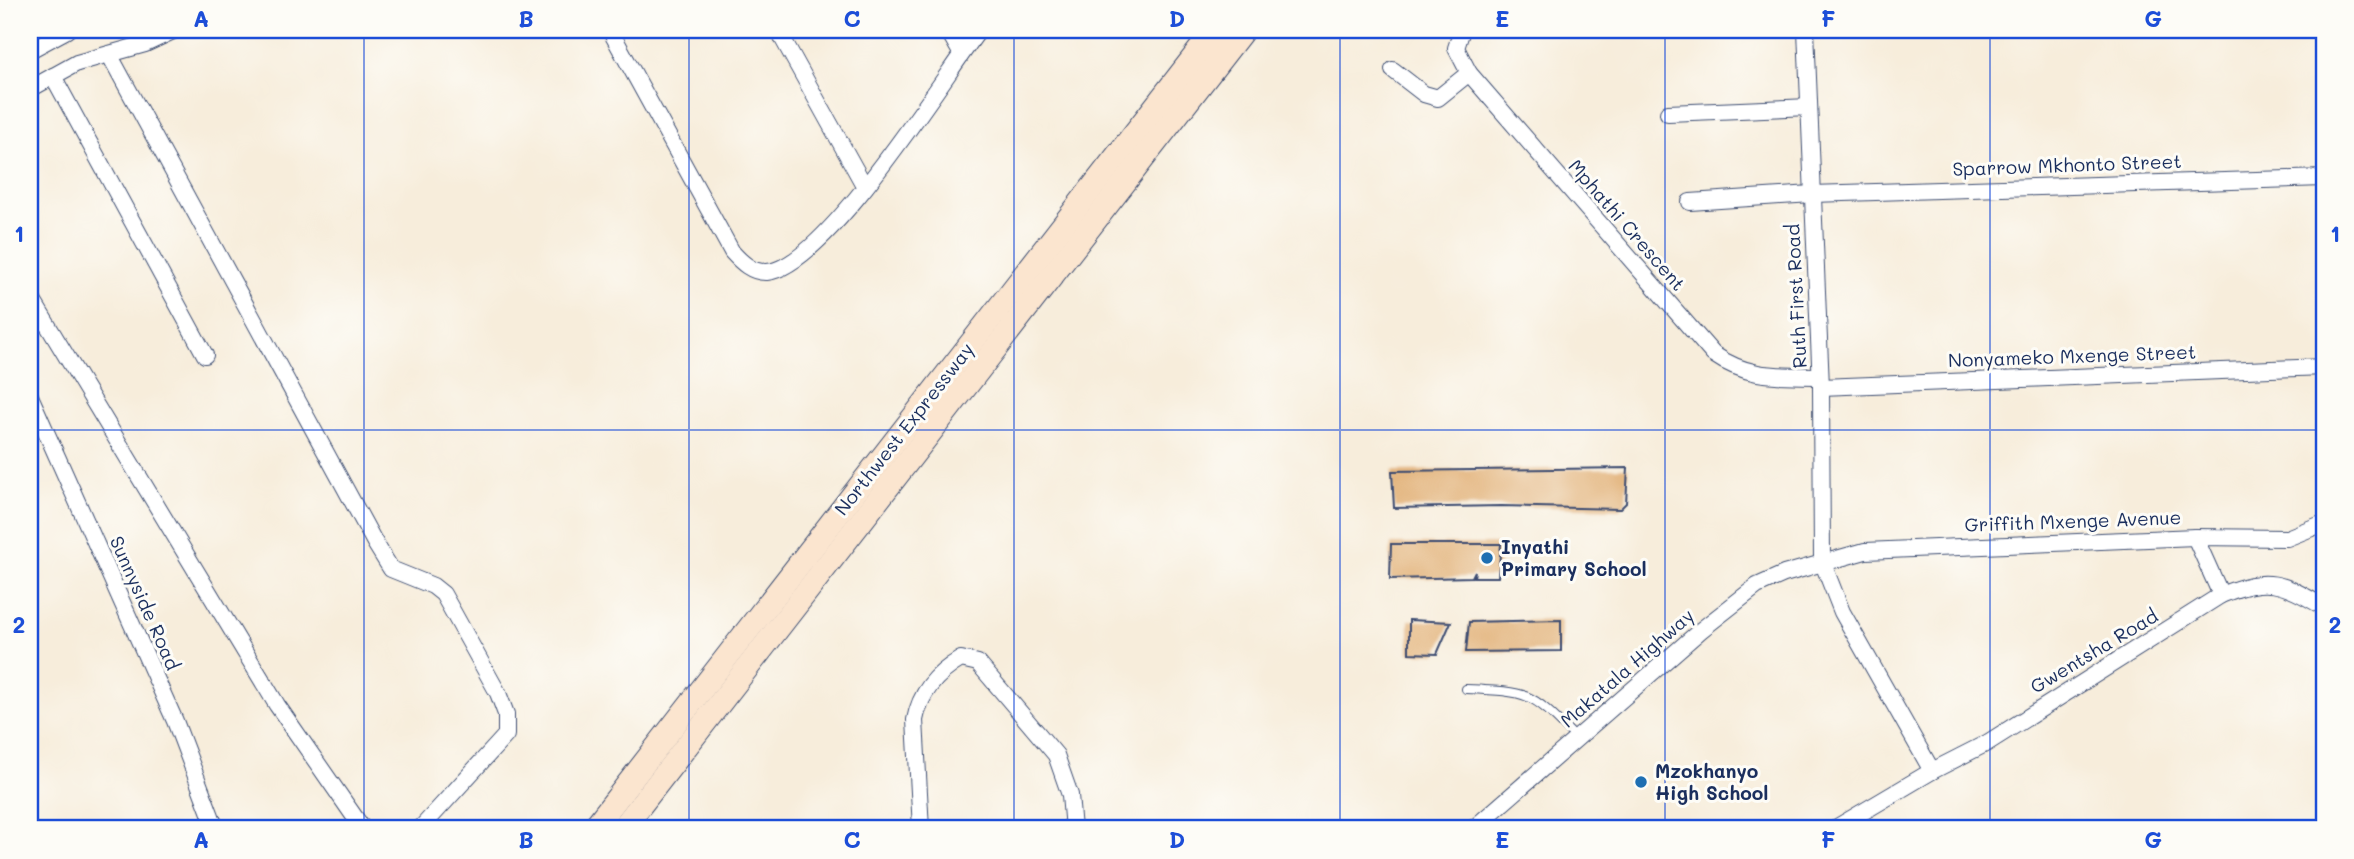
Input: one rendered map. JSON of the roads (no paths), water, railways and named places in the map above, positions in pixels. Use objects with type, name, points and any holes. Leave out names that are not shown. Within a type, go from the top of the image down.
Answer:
[{"type":"main road","name":"Northwest Expressway","points":[[593,829],[1215,30]]},
{"type":"main road","name":"Northwest Expressway","points":[[622,829],[1244,30]]},
{"type":"street","points":[[30,50],[67,30]]},
{"type":"street","points":[[30,89],[85,59],[145,44],[175,30]]},
{"type":"street","points":[[610,30],[732,252],[752,270],[765,272],[780,269],[820,240],[865,187],[979,30]]},
{"type":"street","points":[[778,30],[865,187]]},
{"type":"street","points":[[948,30],[961,53]]},
{"type":"street","name":"Mphathi Crescent","points":[[1462,30],[1457,48],[1469,73],[1713,354],[1741,371],[1821,382]]},
{"type":"street","name":"Ruth First Road","points":[[1806,30],[1821,382],[1822,561]]},
{"type":"street","points":[[109,54],[375,543],[391,569],[433,586],[443,594],[498,694],[506,714],[506,734],[420,829]]},
{"type":"street","points":[[1393,70],[1424,94],[1438,98],[1469,73]]},
{"type":"street","points":[[53,76],[205,355]]},
{"type":"street","points":[[1668,113],[1809,107]]},
{"type":"street","name":"Sparrow Mkhonto Street","points":[[1690,202],[1812,194],[2324,178]]},
{"type":"street","points":[[30,296],[277,705],[363,829]]},
{"type":"street","name":"Nonyameko Mxenge Street","points":[[1821,382],[2324,367]]},
{"type":"street","name":"Sunnyside Road","points":[[30,396],[175,721],[216,829]]},
{"type":"street","name":"Griffith Mxenge Avenue","points":[[1822,561],[1865,551],[2195,537],[2287,538],[2324,523]]},
{"type":"street","points":[[2195,537],[2221,595]]},
{"type":"street","points":[[1822,561],[1842,612],[1932,771]]},
{"type":"street","name":"Makatala Highway","points":[[1473,829],[1701,630],[1757,586],[1822,561]]},
{"type":"street","name":"Gwentsha Road","points":[[1833,829],[1932,771],[1987,743],[2221,595],[2242,586],[2273,582],[2324,607]]},
{"type":"street","points":[[921,829],[915,720],[917,707],[926,688],[961,659],[978,663],[1056,755],[1070,796],[1073,829]]},
{"type":"lane","points":[[1466,690],[1531,695],[1577,739]]},
{"type":"place","name":"Inyathi Primary School","points":[[1487,558]]},
{"type":"place","name":"Mzokhanyo High School","points":[[1641,782]]}]
